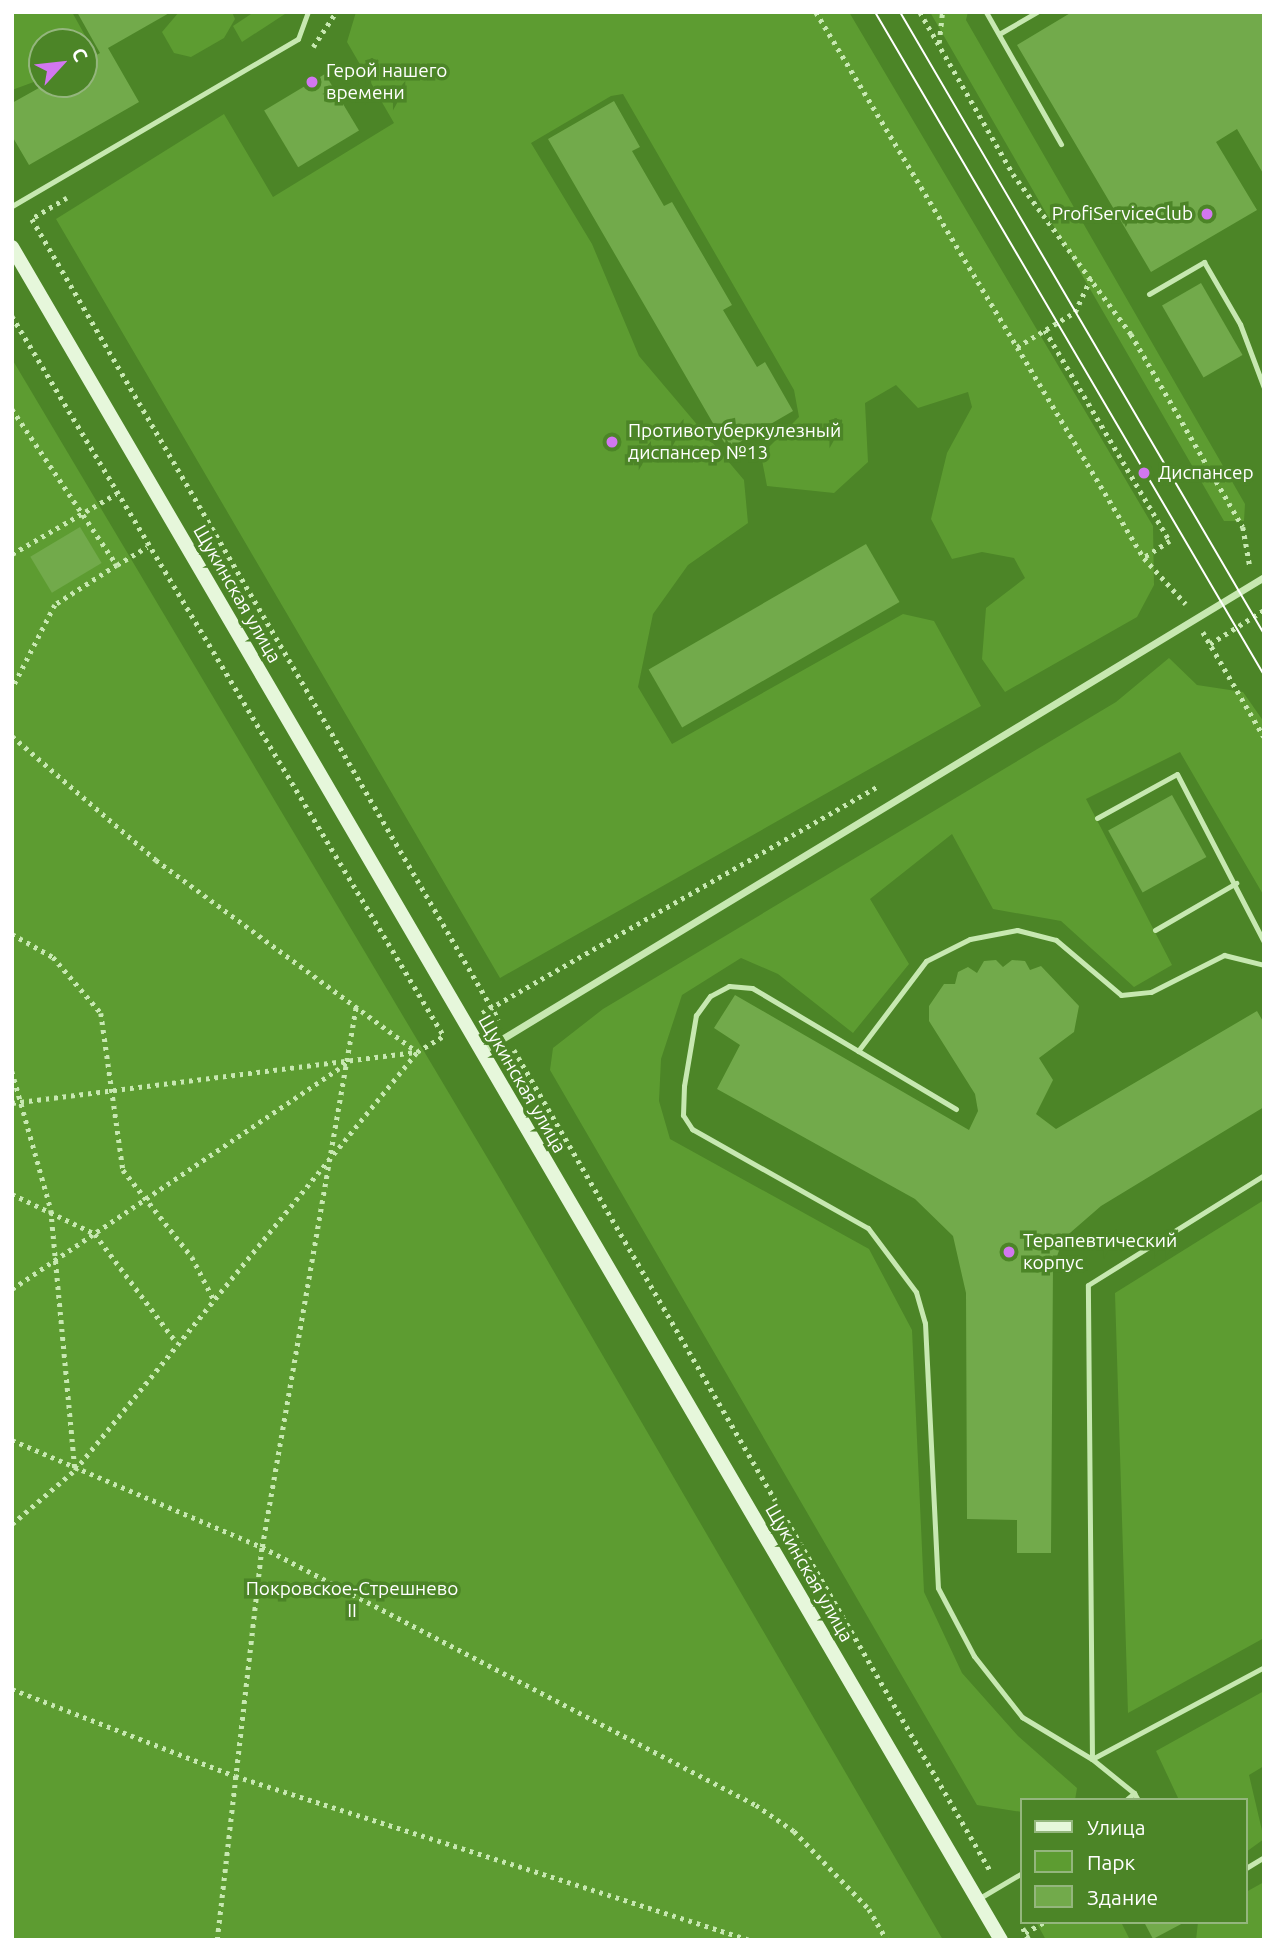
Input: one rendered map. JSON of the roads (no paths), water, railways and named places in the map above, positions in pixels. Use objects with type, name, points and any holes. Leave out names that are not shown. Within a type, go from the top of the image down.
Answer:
[{"type":"main road","name":"Щукинская улица","points":[[12,247],[1001,1940]]},
{"type":"street","points":[[481,1051],[1197,621],[1264,577]]},
{"type":"lane","points":[[12,206],[298,39],[308,12]]},
{"type":"lane","points":[[986,12],[1060,144]]},
{"type":"lane","points":[[999,34],[1037,12]]},
{"type":"lane","points":[[1149,294],[1204,262],[1240,324],[1264,388]]},
{"type":"lane","points":[[1097,818],[1177,774],[1236,883],[1264,942]]},
{"type":"lane","points":[[1155,930],[1236,883]]},
{"type":"lane","points":[[858,1051],[926,961],[970,939],[1017,930],[1056,940],[1121,995],[1151,992],[1224,955],[1264,965]]},
{"type":"lane","points":[[956,1109],[752,988],[729,986],[710,996],[696,1015],[683,1115],[692,1129],[868,1228],[889,1249],[916,1293],[925,1323],[938,1588],[974,1657],[1022,1717],[1092,1759],[1137,1798]]},
{"type":"lane","points":[[1092,1759],[1088,1285],[1264,1175]]},
{"type":"lane","points":[[1092,1759],[1264,1667]]},
{"type":"lane","points":[[1128,1798],[1133,1793]]},
{"type":"lane","points":[[1248,1867],[1264,1857]]},
{"type":"lane","points":[[978,1899],[1020,1874]]},
{"type":"tram line","points":[[875,12],[1264,675]]},
{"type":"tram line","points":[[900,12],[1264,634]]},
{"type":"place","name":"Герой нашего времени","points":[[312,82]]},
{"type":"place","name":"ProfiServiceClub","points":[[1207,214]]},
{"type":"place","name":"Противотуберкулезный диспансер №13","points":[[612,442]]},
{"type":"place","name":"Диспансер","points":[[1144,473]]},
{"type":"place","name":"Терапевтический корпус","points":[[1009,1252]]},
{"type":"park label","name":"Покровское-Стрешнево II","points":[[352,1600]]}]
